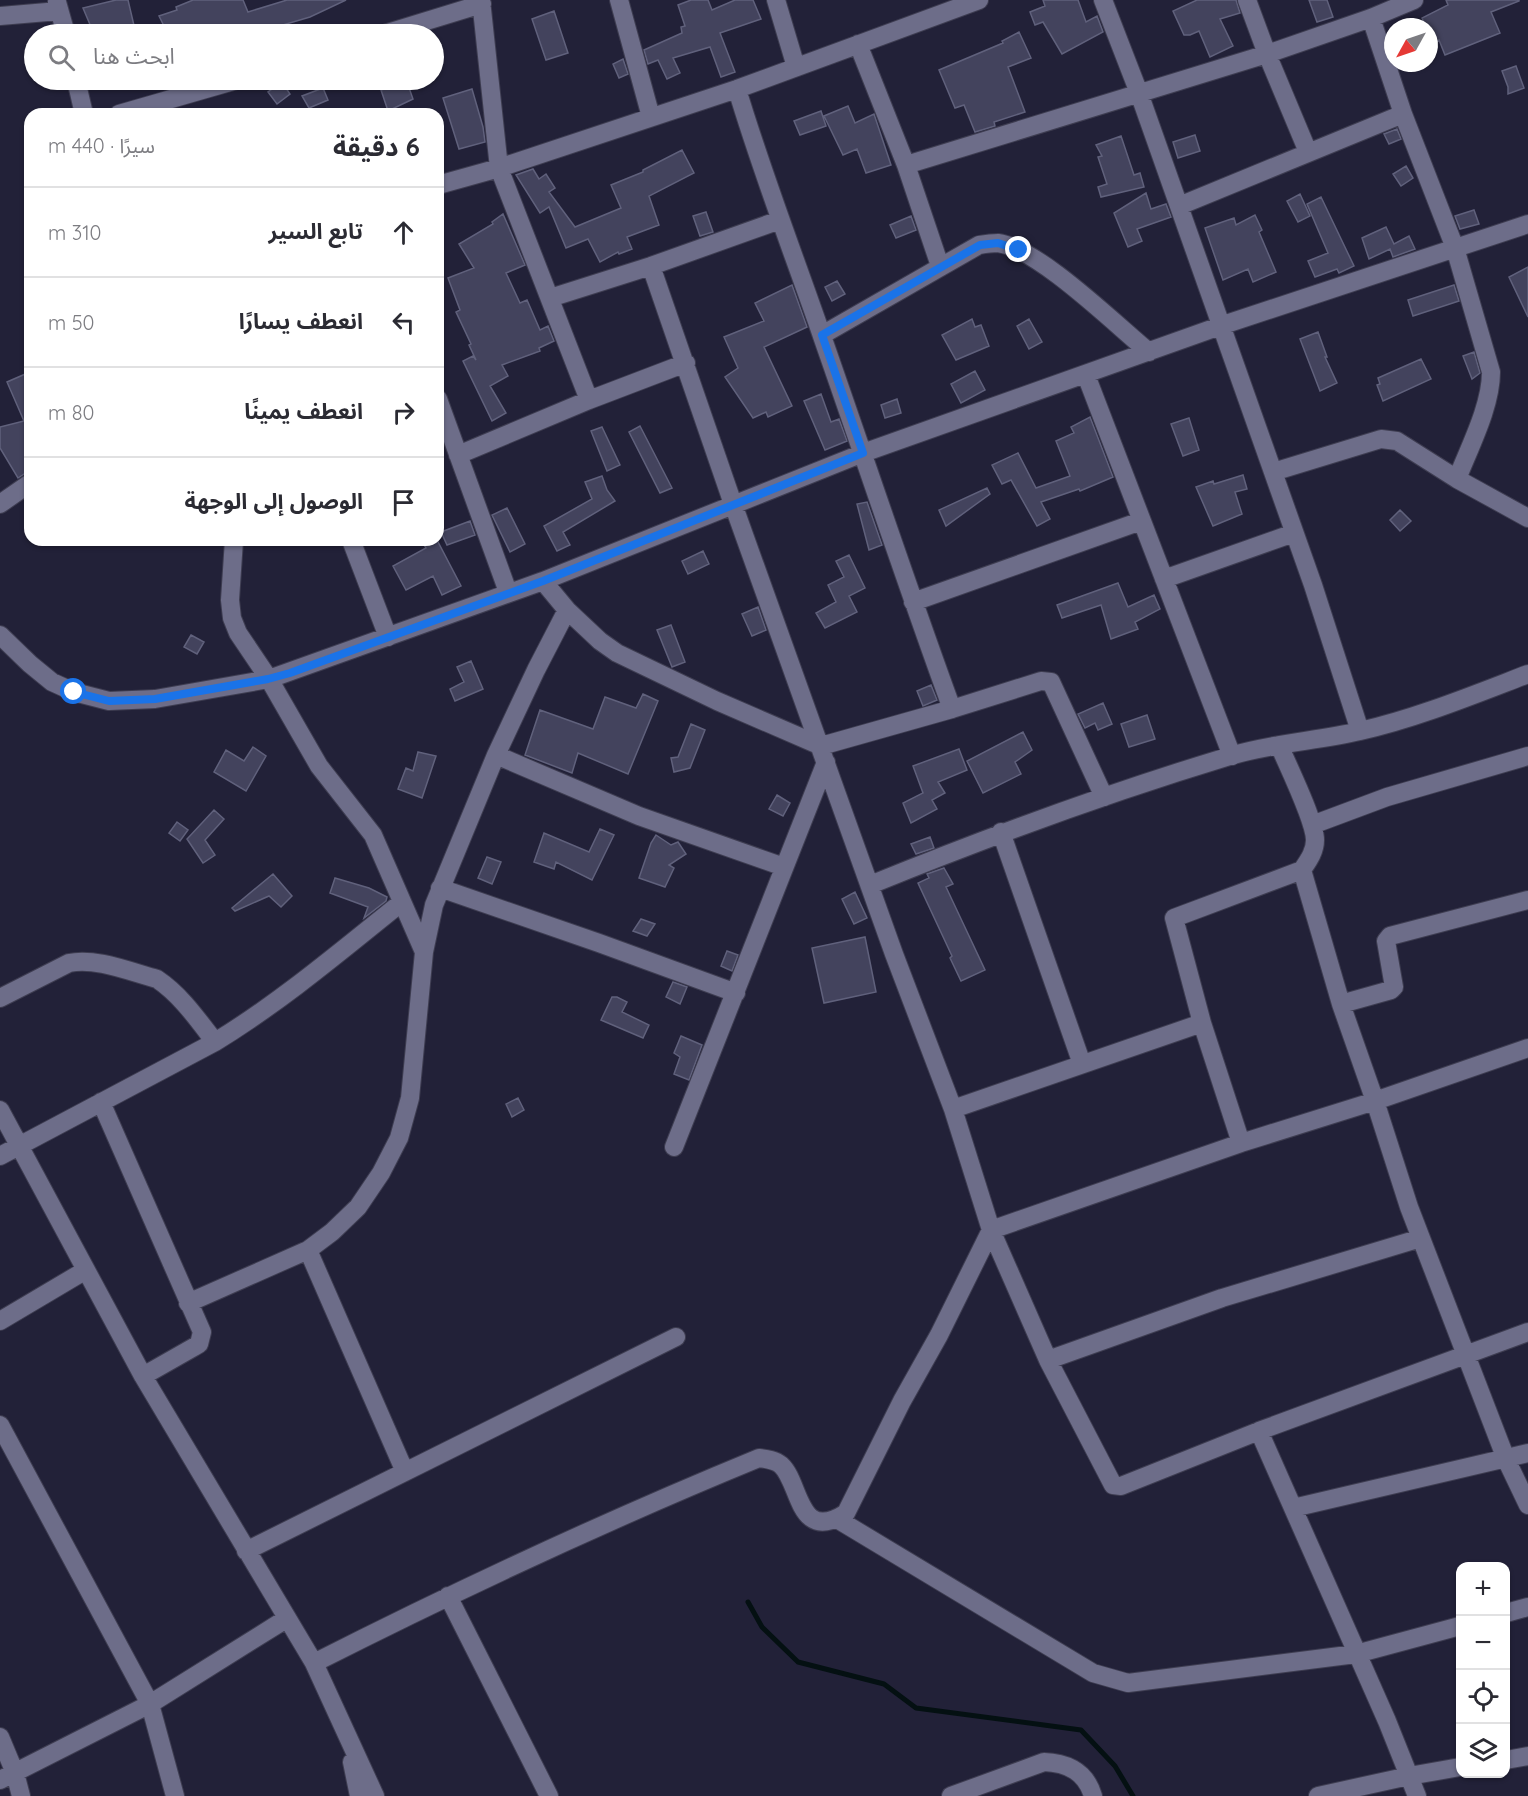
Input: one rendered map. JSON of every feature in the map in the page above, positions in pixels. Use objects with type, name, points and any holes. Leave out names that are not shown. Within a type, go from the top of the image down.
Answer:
[{"type":"street","points":[[619,0],[651,117]]},
{"type":"street","points":[[776,0],[796,67]]},
{"type":"street","points":[[444,183],[499,168],[737,88],[858,44],[952,4],[979,0]]},
{"type":"street","points":[[1103,0],[1139,93],[1273,472],[1360,731]]},
{"type":"street","points":[[1247,0],[1308,152]]},
{"type":"street","points":[[906,165],[1267,54],[1371,18],[1391,5],[1414,0]]},
{"type":"street","points":[[414,24],[481,2],[499,168],[589,400]]},
{"type":"street","points":[[0,16],[58,6],[63,24]]},
{"type":"street","points":[[1371,18],[1403,114],[1455,248],[1491,372],[1491,387],[1487,401],[1457,478]]},
{"type":"street","points":[[858,44],[906,165],[940,266]]},
{"type":"street","points":[[737,88],[780,220],[952,709]]},
{"type":"street","points":[[78,90],[83,108]]},
{"type":"street","points":[[140,108],[202,90]]},
{"type":"street","points":[[1179,206],[1403,114]]},
{"type":"street","points":[[550,298],[651,266],[780,220]]},
{"type":"street","points":[[0,634],[52,682],[74,692],[109,701],[155,699],[268,679],[543,581],[863,453],[1220,326],[1528,224]]},
{"type":"street","points":[[822,335],[980,245],[998,243],[1019,250],[1054,272],[1149,352]]},
{"type":"street","points":[[651,266],[733,504],[953,1109],[991,1230],[1048,1360],[1113,1485],[1121,1486],[1259,1431],[1528,1332]]},
{"type":"street","points":[[458,455],[589,400],[686,363]]},
{"type":"street","points":[[1086,375],[1232,756]]},
{"type":"street","points":[[444,416],[507,592]]},
{"type":"street","points":[[1273,472],[1381,439],[1389,439],[1397,441],[1528,518]]},
{"type":"street","points":[[0,504],[24,487]]},
{"type":"street","points":[[913,602],[1142,521]]},
{"type":"street","points":[[1164,579],[1294,533]]},
{"type":"street","points":[[234,546],[230,600],[232,618],[238,633],[319,766],[373,835],[424,952]]},
{"type":"street","points":[[353,546],[388,637]]},
{"type":"street","points":[[543,581],[567,610],[616,653],[824,754],[952,709],[1041,681],[1051,682],[1104,797]]},
{"type":"street","points":[[188,1303],[308,1250],[332,1233],[358,1207],[381,1173],[399,1138],[410,1098],[424,952],[428,927],[440,888],[496,755],[567,610]]},
{"type":"street","points":[[870,885],[1001,832],[1104,797],[1232,756],[1360,731],[1424,712],[1528,674]]},
{"type":"street","points":[[1241,1143],[1202,1023],[1174,917],[1302,870],[1314,848],[1315,840],[1312,825],[1279,745]]},
{"type":"street","points":[[674,1147],[736,993],[824,754]]},
{"type":"street","points":[[496,755],[639,816],[784,867]]},
{"type":"street","points":[[1312,825],[1387,797],[1528,756]]},
{"type":"street","points":[[1001,832],[1082,1064]]},
{"type":"street","points":[[1302,870],[1341,1004],[1409,1208],[1506,1459],[1528,1505]]},
{"type":"street","points":[[440,888],[736,993]]},
{"type":"street","points":[[1341,1004],[1391,990],[1394,987],[1387,938],[1528,900]]},
{"type":"street","points":[[0,1156],[215,1042],[280,999],[402,902]]},
{"type":"street","points":[[0,998],[69,963],[81,960],[96,963],[157,979],[181,999],[215,1042]]},
{"type":"street","points":[[953,1109],[1202,1023]]},
{"type":"street","points":[[314,1663],[448,1596],[759,1458],[771,1460],[784,1467],[804,1511],[811,1518],[821,1521],[837,1519],[846,1514],[991,1230],[1241,1143],[1375,1101],[1528,1048]]},
{"type":"street","points":[[101,1102],[202,1332],[199,1344],[143,1376]]},
{"type":"street","points":[[0,1110],[143,1376],[314,1663],[375,1796]]},
{"type":"street","points":[[1048,1360],[1222,1298],[1421,1238]]},
{"type":"street","points":[[308,1250],[405,1472]]},
{"type":"street","points":[[0,1321],[86,1270]]},
{"type":"street","points":[[246,1551],[676,1337]]},
{"type":"street","points":[[0,1425],[150,1704],[175,1796]]},
{"type":"street","points":[[1259,1431],[1418,1796]]},
{"type":"street","points":[[1293,1508],[1528,1454]]},
{"type":"street","points":[[837,1519],[1093,1673],[1128,1683],[1356,1654],[1456,1627]]},
{"type":"street","points":[[448,1596],[549,1796]]},
{"type":"street","points":[[1510,1612],[1528,1607]]},
{"type":"street","points":[[8,1776],[150,1704],[286,1619]]},
{"type":"street","points":[[346,1734],[359,1796]]},
{"type":"street","points":[[0,1737],[8,1776],[21,1796]]},
{"type":"street","points":[[1510,1759],[1528,1756]]},
{"type":"street","points":[[951,1796],[1044,1762],[1059,1763],[1073,1769],[1086,1779],[1093,1796]]},
{"type":"street","points":[[1318,1796],[1456,1768]]},
{"type":"building","points":[[116,0],[128,0],[134,24],[90,24],[83,8]]},
{"type":"building","points":[[193,0],[243,0],[248,12],[287,0],[346,0],[310,17],[286,24],[163,24],[159,16],[177,10],[176,7]]},
{"type":"building","points":[[691,0],[708,0],[712,10],[735,0],[753,0],[761,19],[720,33],[735,72],[721,77],[710,47],[673,58],[680,73],[667,79],[658,60],[648,64],[644,50],[682,33],[681,27],[685,26],[678,5]]},
{"type":"building","points":[[1043,0],[1078,0],[1086,22],[1097,16],[1103,32],[1062,54],[1043,22],[1035,25],[1030,12],[1045,6]]},
{"type":"building","points":[[1197,0],[1236,0],[1240,13],[1220,19],[1233,46],[1210,57],[1199,31],[1184,35],[1173,11]]},
{"type":"building","points":[[1309,0],[1327,0],[1333,17],[1317,22]]},
{"type":"building","points":[[1446,0],[1519,0],[1491,12],[1500,33],[1445,55],[1438,40],[1438,18],[1422,18],[1448,5]]},
{"type":"building","points":[[554,11],[568,53],[546,60],[532,19]]},
{"type":"building","points":[[1019,32],[1031,58],[1008,67],[1025,112],[994,122],[995,126],[975,132],[964,105],[955,108],[939,70],[1003,43],[1002,41]]},
{"type":"building","points":[[623,59],[628,74],[619,78],[613,64]]},
{"type":"building","points":[[1516,66],[1524,88],[1508,94],[1502,71]]},
{"type":"building","points":[[472,89],[485,142],[459,149],[443,98]]},
{"type":"building","points":[[287,90],[290,94],[277,104],[268,92]]},
{"type":"building","points":[[324,90],[328,100],[309,108],[302,96]]},
{"type":"building","points":[[381,90],[410,90],[413,99],[394,108],[387,108]]},
{"type":"building","points":[[848,106],[855,123],[874,114],[891,165],[866,173],[857,149],[843,155],[824,116]]},
{"type":"building","points":[[821,111],[826,126],[800,135],[794,121]]},
{"type":"building","points":[[1397,129],[1401,139],[1389,144],[1384,134]]},
{"type":"building","points":[[1195,135],[1200,151],[1178,158],[1173,142]]},
{"type":"building","points":[[1121,136],[1134,175],[1140,173],[1144,187],[1101,197],[1098,187],[1107,184],[1098,157],[1102,156],[1096,145]]},
{"type":"building","points":[[682,150],[694,173],[649,196],[659,225],[627,237],[632,249],[619,254],[618,252],[600,262],[588,239],[566,248],[549,207],[540,213],[516,175],[533,169],[539,179],[546,174],[555,188],[549,192],[575,227],[621,208],[611,185],[643,172]]},
{"type":"building","points":[[1406,166],[1413,178],[1401,186],[1393,174]]},
{"type":"building","points":[[1146,193],[1151,209],[1166,204],[1171,217],[1137,229],[1142,241],[1128,247],[1114,213]]},
{"type":"building","points":[[1300,194],[1310,216],[1298,222],[1287,201]]},
{"type":"building","points":[[1321,197],[1354,266],[1339,273],[1337,269],[1315,277],[1308,261],[1328,253],[1307,204]]},
{"type":"building","points":[[1474,210],[1479,224],[1460,229],[1455,216]]},
{"type":"building","points":[[706,212],[713,232],[700,236],[693,216]]},
{"type":"building","points":[[503,214],[525,265],[506,273],[520,303],[527,300],[540,330],[548,326],[554,341],[539,348],[540,351],[502,365],[508,376],[490,386],[506,413],[492,421],[463,361],[473,356],[476,360],[456,312],[460,310],[448,278],[474,268],[459,244],[493,224],[492,222]]},
{"type":"building","points":[[1255,215],[1262,230],[1259,232],[1276,272],[1253,282],[1248,269],[1223,280],[1205,228],[1234,218],[1236,225]]},
{"type":"building","points":[[911,216],[916,230],[896,238],[890,225]]},
{"type":"building","points":[[1386,227],[1394,244],[1409,236],[1415,249],[1393,257],[1390,249],[1369,259],[1362,238]]},
{"type":"building","points":[[1528,267],[1528,317],[1509,277]]},
{"type":"building","points":[[837,281],[845,294],[832,301],[825,287]]},
{"type":"building","points":[[792,285],[807,327],[764,347],[792,406],[768,417],[766,412],[753,418],[725,377],[738,368],[724,337],[764,321],[755,303]]},
{"type":"building","points":[[1454,285],[1459,301],[1413,316],[1408,300]]},
{"type":"building","points":[[972,319],[975,327],[981,325],[989,346],[956,360],[942,335]]},
{"type":"building","points":[[1029,319],[1042,342],[1029,349],[1017,326]]},
{"type":"building","points":[[1318,332],[1327,357],[1325,357],[1337,383],[1320,391],[1300,339]]},
{"type":"building","points":[[1474,352],[1480,373],[1472,379],[1463,356]]},
{"type":"building","points":[[1421,359],[1431,379],[1383,401],[1377,385],[1380,384],[1378,378]]},
{"type":"building","points":[[975,371],[985,390],[961,403],[951,384]]},
{"type":"building","points":[[24,375],[24,421],[7,382]]},
{"type":"building","points":[[821,394],[831,422],[839,419],[847,441],[825,450],[804,401]]},
{"type":"building","points":[[897,399],[901,413],[885,418],[881,405]]},
{"type":"building","points":[[1090,417],[1113,477],[1080,491],[1079,489],[1041,502],[1050,519],[1037,526],[1011,480],[1002,484],[992,465],[1018,453],[1036,488],[1070,476],[1056,441],[1074,433],[1071,427]]},
{"type":"building","points":[[1189,418],[1199,450],[1183,456],[1171,424]]},
{"type":"building","points":[[24,421],[24,474],[18,478],[0,448],[0,427]]},
{"type":"building","points":[[640,426],[672,488],[660,493],[629,432]]},
{"type":"building","points":[[602,427],[620,465],[607,471],[591,431]]},
{"type":"building","points":[[1243,475],[1247,489],[1235,492],[1242,514],[1213,526],[1196,487]]},
{"type":"building","points":[[602,476],[607,490],[615,501],[563,532],[570,545],[557,551],[544,526],[592,499],[585,482]]},
{"type":"building","points":[[987,488],[990,494],[946,526],[939,510]]},
{"type":"building","points":[[867,502],[882,545],[869,550],[857,504]]},
{"type":"building","points":[[507,508],[525,544],[510,552],[492,515]]},
{"type":"building","points":[[1400,510],[1411,521],[1400,531],[1390,520]]},
{"type":"building","points":[[470,521],[475,535],[447,545],[444,531]]},
{"type":"building","points":[[425,546],[440,546],[461,586],[442,595],[433,576],[406,590],[393,566],[426,548]]},
{"type":"building","points":[[703,551],[709,564],[688,574],[682,561]]},
{"type":"building","points":[[849,555],[865,588],[849,596],[857,612],[825,628],[816,613],[836,602],[828,585],[844,577],[836,561]]},
{"type":"building","points":[[1118,583],[1128,607],[1154,595],[1160,609],[1135,622],[1138,629],[1111,639],[1101,605],[1062,618],[1057,605]]},
{"type":"building","points":[[758,607],[766,630],[752,636],[742,614]]},
{"type":"building","points":[[671,625],[685,662],[672,667],[657,630]]},
{"type":"building","points":[[191,635],[204,642],[197,654],[184,647]]},
{"type":"building","points":[[471,661],[483,689],[455,701],[450,689],[464,682],[457,667]]},
{"type":"building","points":[[931,685],[937,700],[923,706],[917,691]]},
{"type":"building","points":[[643,694],[658,701],[628,774],[578,753],[572,773],[525,755],[540,710],[593,729],[605,697],[636,708]]},
{"type":"building","points":[[1103,703],[1112,724],[1098,730],[1095,723],[1085,728],[1078,714]]},
{"type":"building","points":[[1147,715],[1155,739],[1129,747],[1121,724]]},
{"type":"building","points":[[691,724],[705,730],[690,768],[674,772],[671,758],[678,757]]},
{"type":"building","points":[[1023,732],[1032,750],[1015,762],[1021,774],[983,793],[967,761]]},
{"type":"building","points":[[253,747],[266,756],[246,791],[214,772],[226,750],[244,761]]},
{"type":"building","points":[[959,749],[967,770],[938,782],[945,793],[932,800],[937,809],[911,823],[903,803],[923,793],[913,766]]},
{"type":"building","points":[[418,752],[436,756],[422,798],[398,789],[406,768],[413,771]]},
{"type":"building","points":[[777,795],[790,803],[783,816],[769,809]]},
{"type":"building","points":[[214,810],[224,819],[205,840],[215,855],[203,863],[187,839]]},
{"type":"building","points":[[177,822],[188,830],[180,841],[169,833]]},
{"type":"building","points":[[600,829],[614,835],[592,880],[556,862],[554,869],[534,862],[544,833],[589,852]]},
{"type":"building","points":[[656,835],[671,845],[678,842],[686,854],[669,865],[674,868],[665,887],[639,878]]},
{"type":"building","points":[[930,837],[934,848],[916,854],[911,844]]},
{"type":"building","points":[[487,857],[501,862],[492,884],[478,878]]},
{"type":"building","points":[[944,868],[953,884],[946,887],[985,970],[961,981],[950,958],[952,956],[918,883],[929,878],[927,874]]},
{"type":"building","points":[[273,874],[292,896],[281,907],[269,896],[235,911],[232,908]]},
{"type":"building","points":[[335,878],[369,888],[387,897],[386,901],[364,918],[368,907],[330,893]]},
{"type":"building","points":[[855,892],[867,918],[854,924],[842,899]]},
{"type":"building","points":[[641,919],[655,924],[647,936],[633,931]]},
{"type":"building","points":[[865,937],[876,992],[824,1003],[812,948]]},
{"type":"building","points":[[727,951],[738,955],[732,971],[721,966]]},
{"type":"building","points":[[673,982],[687,987],[680,1004],[666,997]]},
{"type":"building","points":[[612,997],[627,1002],[622,1012],[649,1025],[643,1038],[601,1020]]},
{"type":"building","points":[[681,1036],[702,1045],[689,1080],[674,1074],[680,1057],[674,1053]]},
{"type":"building","points":[[518,1098],[524,1110],[512,1117],[506,1104]]},
{"type":"waterway","points":[[748,1602],[762,1627],[798,1662],[884,1684],[916,1708],[1081,1730],[1115,1766],[1133,1796]]},
{"type":"route","points":[[74,692],[109,701],[155,699],[290,673],[507,592],[543,581],[863,453],[822,335],[980,245],[998,243],[1019,250]]}]
